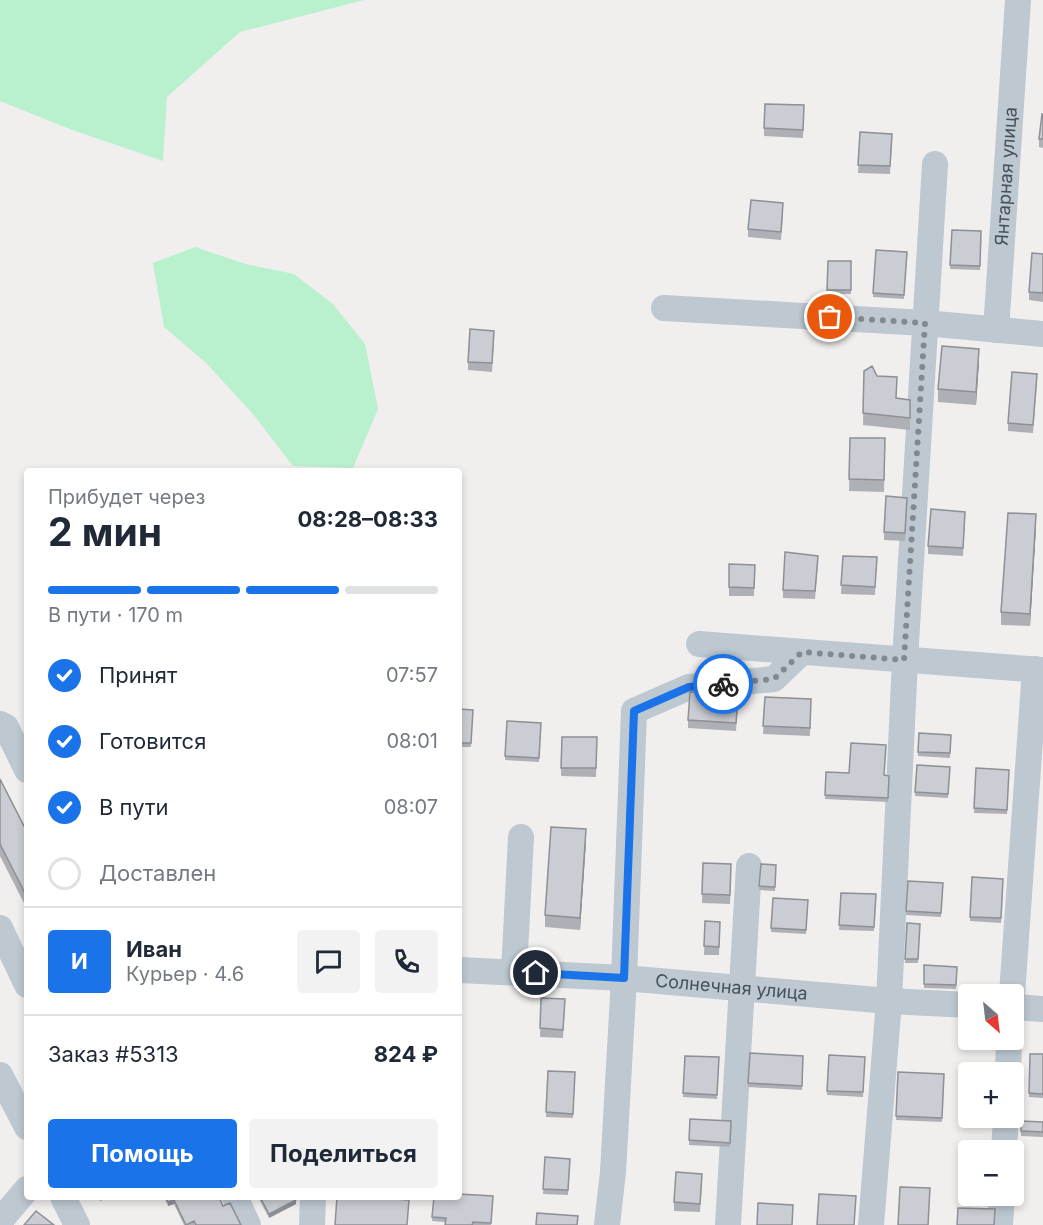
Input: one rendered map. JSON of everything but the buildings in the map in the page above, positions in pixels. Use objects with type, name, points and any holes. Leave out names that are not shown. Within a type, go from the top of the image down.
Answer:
[{"type":"street","name":"Янтарная улица","points":[[996,330],[1017,11]]},
{"type":"street","points":[[871,1225],[889,1001],[904,660],[935,164]]},
{"type":"street","points":[[664,308],[925,323],[1043,334]]},
{"type":"street","points":[[699,644],[1039,670],[1013,984]]},
{"type":"street","points":[[607,1225],[613,1172],[624,978],[634,711],[689,687],[774,679],[802,652]]},
{"type":"street","points":[[3,726],[24,764]]},
{"type":"street","points":[[514,972],[521,837]]},
{"type":"street","points":[[728,1225],[749,866]]},
{"type":"street","points":[[0,928],[24,979]]},
{"type":"street","name":"Солнечная улица","points":[[462,970],[624,978],[889,1001],[958,1004]]},
{"type":"street","points":[[1024,1008],[1043,1009]]},
{"type":"street","points":[[0,1075],[24,1121]]},
{"type":"street","points":[[0,1221],[24,1193]]},
{"type":"street","points":[[64,1200],[77,1225]]},
{"type":"street","points":[[236,1200],[248,1225]]},
{"type":"street","points":[[312,1225],[313,1200]]},
{"type":"street","points":[[1000,1225],[1001,1206]]},
{"type":"green space","points":[[0,0],[364,0],[240,32],[167,97],[163,161],[72,130],[0,101]]},
{"type":"green space","points":[[195,247],[246,264],[294,274],[333,304],[365,344],[378,409],[353,468],[293,466],[252,413],[206,363],[164,327],[153,263]]},
{"type":"way so far","points":[[723,684],[774,679],[802,652],[904,660],[925,323],[830,317]]},
{"type":"route","points":[[536,973],[624,978],[634,711],[689,687],[723,684]]}]
